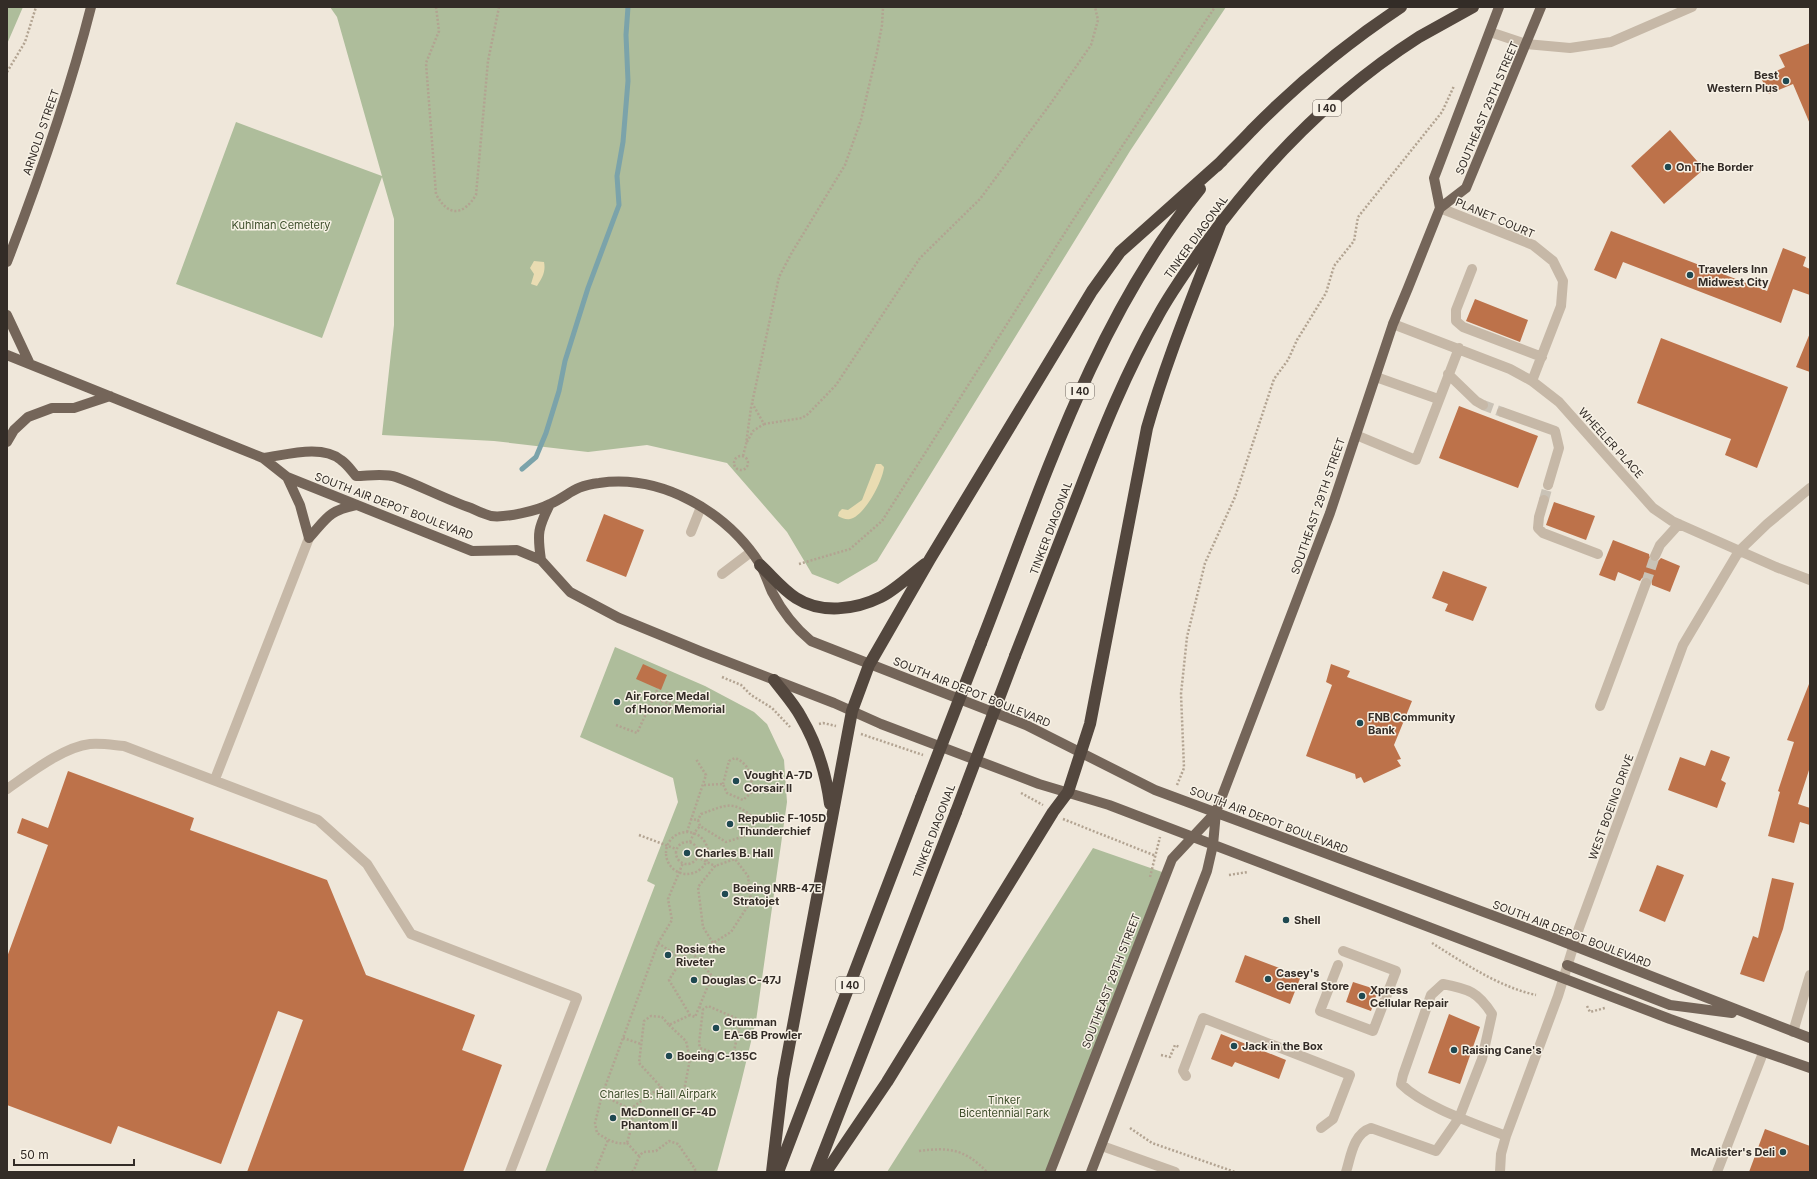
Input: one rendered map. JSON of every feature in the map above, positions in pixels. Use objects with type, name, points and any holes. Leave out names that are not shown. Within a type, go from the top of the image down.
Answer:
[{"type":"highway","name":"I 40","points":[[778,1172],[1070,414],[1118,313],[1154,252],[1190,201],[1222,161],[1269,112],[1313,72],[1361,33],[1402,7]]},
{"type":"highway","name":"TINKER DIAGONAL","points":[[816,1172],[1103,431],[1130,370],[1158,315],[1222,220],[1267,165],[1298,133],[1329,105],[1379,65],[1419,38],[1473,7]]},
{"type":"highway","points":[[772,1172],[783,1079],[852,711],[869,665],[930,559],[1092,291],[1120,252],[1222,161]]},
{"type":"highway","points":[[826,1172],[887,1082],[1053,812],[1068,792],[1082,753],[1090,724],[1147,428],[1157,392],[1222,220]]},
{"type":"highway","points":[[760,565],[794,597],[817,607],[832,609],[850,607],[882,597],[930,559]]},
{"type":"highway","points":[[774,680],[801,716],[817,751],[827,778],[832,816]]},
{"type":"main road","name":"ARNOLD STREET","points":[[7,262],[42,166],[78,57],[91,7]]},
{"type":"main road","name":"SOUTHEAST 29TH STREET","points":[[1440,208],[1434,178],[1499,7]]},
{"type":"main road","name":"SOUTHEAST 29TH STREET","points":[[1091,1172],[1207,871],[1213,845],[1216,812],[1330,513],[1393,324],[1440,208],[1466,188],[1541,7]]},
{"type":"main road","points":[[7,315],[30,364]]},
{"type":"main road","name":"SOUTH AIR DEPOT BOULEVARD","points":[[7,355],[264,458],[287,477],[472,550],[517,550],[541,560],[570,592],[581,600],[633,624],[852,711],[888,727],[1032,781],[1109,806],[1162,827],[1192,836],[1328,890],[1564,977],[1763,1053],[1810,1068]]},
{"type":"main road","points":[[7,442],[14,430],[28,418],[52,408],[74,408],[110,396]]},
{"type":"main road","name":"SOUTH AIR DEPOT BOULEVARD","points":[[264,458],[310,452],[329,453],[340,459],[356,476],[394,476],[446,499],[492,516],[518,514],[550,504],[582,485],[613,481],[642,483],[672,491],[700,507],[724,524],[751,552],[760,565],[780,607],[800,632],[811,641],[823,647],[1026,725],[1129,778],[1173,796],[1552,937],[1810,1038]]},
{"type":"main road","points":[[287,477],[300,505],[309,538]]},
{"type":"main road","points":[[541,560],[538,539],[539,526],[550,504]]},
{"type":"main road","points":[[309,538],[326,517],[339,509],[356,505]]},
{"type":"main road","name":"SOUTHEAST 29TH STREET","points":[[1050,1172],[1172,859],[1216,812]]},
{"type":"main road","points":[[1567,965],[1670,1005],[1748,1015]]},
{"type":"street","points":[[1490,32],[1526,44],[1570,48],[1611,42],[1692,7]]},
{"type":"street","name":"PLANET COURT","points":[[1440,208],[1533,245],[1553,261],[1563,281],[1561,306],[1532,381]]},
{"type":"street","points":[[1472,269],[1456,310],[1456,321],[1463,327],[1542,357]]},
{"type":"street","name":"WHEELER PLACE","points":[[1393,324],[1510,369],[1532,381],[1559,402],[1654,508],[1679,524],[1739,551],[1810,580]]},
{"type":"street","points":[[1356,435],[1416,460],[1458,348]]},
{"type":"street","points":[[1448,374],[1476,401],[1483,405]]},
{"type":"street","points":[[1376,377],[1438,399]]},
{"type":"street","points":[[1502,412],[1555,431],[1560,448],[1548,485]]},
{"type":"street","name":"WEST BOEING DRIVE","points":[[1500,1172],[1501,1154],[1506,1136],[1564,977],[1572,946],[1683,645],[1739,551],[1767,524],[1810,488]]},
{"type":"street","points":[[1544,500],[1539,517],[1538,528],[1543,533],[1598,554]]},
{"type":"street","points":[[691,532],[700,507]]},
{"type":"street","points":[[1656,556],[1660,544],[1679,524]]},
{"type":"street","points":[[215,779],[309,538]]},
{"type":"street","points":[[722,574],[751,552]]},
{"type":"street","points":[[1600,706],[1646,583]]},
{"type":"street","points":[[7,790],[42,766],[70,750],[89,744],[124,746],[215,779],[318,820],[367,864],[411,934],[577,998],[510,1172]]},
{"type":"street","points":[[1338,965],[1320,1011],[1373,1031],[1396,971],[1343,951]]},
{"type":"street","points":[[1794,1032],[1810,975]]},
{"type":"street","points":[[1346,1172],[1355,1142],[1363,1131],[1371,1128],[1436,1151],[1459,1118],[1482,1059],[1492,1014],[1483,1000],[1466,989],[1443,984],[1431,995],[1401,1084],[1410,1092],[1459,1118],[1506,1136]]},
{"type":"street","points":[[1186,1076],[1183,1071],[1203,1018],[1350,1075],[1333,1119],[1321,1128]]},
{"type":"street","points":[[1717,1172],[1763,1053]]},
{"type":"street","points":[[1102,1146],[1175,1172]]},
{"type":"path","points":[[7,72],[25,42],[36,7]]},
{"type":"path","points":[[436,7],[439,31],[426,63],[436,194],[442,205],[455,211],[461,210],[470,204],[476,194],[488,61],[499,7]]},
{"type":"path","points":[[746,444],[752,403],[779,277],[791,254],[845,165],[861,120],[877,52],[882,26],[883,7]]},
{"type":"path","points":[[742,456],[753,431],[764,424],[802,418],[808,414],[836,385],[920,258],[980,199],[1047,109],[1091,45],[1098,20],[1095,7]]},
{"type":"path","points":[[799,564],[850,549],[882,521],[1078,213],[1215,7]]},
{"type":"path","points":[[1173,796],[1184,768],[1180,694],[1186,637],[1205,563],[1235,497],[1274,379],[1288,360],[1297,340],[1326,293],[1334,266],[1354,241],[1358,217],[1442,112],[1456,81]]},
{"type":"path","points":[[752,403],[764,424]]},
{"type":"path","points":[[742,456],[747,460],[748,464],[746,469],[739,470],[734,466],[734,461],[737,457],[742,456]]},
{"type":"path","points":[[616,725],[637,733],[658,688]]},
{"type":"path","points":[[654,698],[678,707]]},
{"type":"path","points":[[736,758],[742,760],[752,775],[752,792],[743,800],[727,793],[724,784],[729,761],[736,758]]},
{"type":"path","points":[[687,832],[690,819],[704,785],[706,775],[696,759]]},
{"type":"path","points":[[704,785],[724,784]]},
{"type":"path","points":[[729,804],[743,808],[754,819],[751,834],[726,842],[700,826],[698,820],[701,814],[729,804]]},
{"type":"path","points":[[690,819],[698,820]]},
{"type":"path","points":[[690,842],[694,833],[700,826]]},
{"type":"path","points":[[1156,856],[1162,827]]},
{"type":"path","points":[[680,833],[694,833],[701,837],[707,845],[707,862],[698,872],[692,874],[679,874],[668,864],[666,857],[668,845],[673,837],[680,833]]},
{"type":"path","points":[[639,835],[676,848]]},
{"type":"path","points":[[690,842],[698,849],[697,857],[690,864],[683,863],[677,859],[676,848],[681,843],[690,842]]},
{"type":"path","points":[[697,857],[715,866],[735,858],[748,876],[751,901],[731,932],[713,943],[703,927],[698,887],[715,866]]},
{"type":"path","points":[[627,1143],[619,1144],[608,1140],[597,1133],[595,1123],[602,1095],[658,943],[672,920],[668,899],[683,863]]},
{"type":"path","points":[[1229,875],[1248,872],[1254,874]]},
{"type":"path","points":[[1430,942],[1473,968],[1523,992],[1536,995]]},
{"type":"path","points":[[658,943],[682,959]]},
{"type":"path","points":[[669,1025],[690,1016],[695,1017],[712,976],[690,950],[682,959],[670,980],[690,1016]]},
{"type":"path","points":[[699,1007],[704,1009],[708,1006],[738,1019],[740,1024],[734,1051],[726,1057],[700,1048],[699,1043],[704,1009]]},
{"type":"path","points":[[1587,1006],[1590,1012]]},
{"type":"path","points":[[651,1016],[662,1017],[669,1025],[686,1041],[690,1059],[683,1096],[674,1098],[660,1087],[639,1063],[644,1021],[651,1016]]},
{"type":"path","points":[[623,1038],[641,1044]]},
{"type":"path","points":[[630,1110],[660,1087]]},
{"type":"path","points":[[602,1095],[630,1110],[634,1122],[627,1143]]},
{"type":"path","points":[[1130,1128],[1152,1143],[1235,1172]]},
{"type":"path","points":[[595,1172],[608,1140]]},
{"type":"path","points":[[632,1172],[639,1156],[643,1152],[656,1151],[669,1141],[678,1144],[695,1169],[695,1172]]},
{"type":"path","points":[[627,1143],[639,1156]]},
{"type":"path","points":[[919,1151],[939,1148],[958,1151],[976,1161],[987,1172]]},
{"type":"green space","points":[[7,7],[23,7],[7,44]]},
{"type":"green space","name":"Kuhlman Cemetery","points":[[330,7],[1226,7],[1130,151],[877,561],[838,584],[812,574],[787,532],[727,463],[647,445],[588,452],[494,441],[382,435],[394,325],[394,219],[382,177],[322,338],[176,284],[236,122],[382,176],[337,17]]},
{"type":"green space","name":"Charles B. Hall Airpark","points":[[615,647],[705,686],[754,712],[767,724],[784,760],[787,802],[756,1021],[717,1172],[545,1172],[655,885],[647,881],[678,802],[673,778],[580,737]]},
{"type":"green space","name":"Tinker Bicentennial Park","points":[[1093,848],[1162,872],[1046,1172],[887,1172]]},
{"type":"sand","points":[[534,261],[544,262],[543,275],[537,286],[531,284],[534,274],[530,268]]},
{"type":"sand","points":[[876,464],[881,464],[884,467],[883,473],[877,488],[867,505],[856,516],[850,519],[838,516],[842,509],[848,510],[862,500]]},
{"type":"building","name":"Best Western Plus","points":[[1810,43],[1810,124],[1793,84],[1769,94],[1761,78],[1785,67],[1779,55]]},
{"type":"building","name":"On The Border","points":[[1670,130],[1704,169],[1664,204],[1631,166]]},
{"type":"building","name":"Travelers Inn Midwest City","points":[[1611,231],[1767,291],[1783,248],[1806,257],[1803,266],[1810,269],[1810,295],[1793,289],[1781,323],[1623,262],[1616,279],[1594,270]]},
{"type":"building","points":[[1475,299],[1528,320],[1520,342],[1466,321]]},
{"type":"building","points":[[1810,333],[1810,372],[1796,367]]},
{"type":"building","points":[[1661,338],[1788,387],[1757,468],[1725,455],[1731,439],[1637,403]]},
{"type":"building","points":[[1459,406],[1538,436],[1518,488],[1439,458]]},
{"type":"building","points":[[1554,502],[1595,516],[1586,540],[1546,525]]},
{"type":"building","points":[[604,514],[644,530],[626,577],[586,561]]},
{"type":"building","points":[[1613,540],[1649,554],[1650,559],[1653,562],[1658,561],[1661,558],[1680,566],[1670,592],[1652,585],[1651,579],[1648,577],[1642,578],[1640,581],[1618,572],[1615,581],[1599,575]]},
{"type":"building","points":[[1443,571],[1487,587],[1473,621],[1445,611],[1448,604],[1432,598]]},
{"type":"building","points":[[643,664],[667,675],[661,690],[636,679]]},
{"type":"building","name":"FNB Community Bank","points":[[1331,664],[1350,671],[1347,677],[1412,701],[1394,745],[1401,759],[1397,760],[1401,766],[1364,783],[1361,777],[1356,779],[1355,774],[1306,756],[1332,685],[1326,682]]},
{"type":"building","points":[[1809,684],[1810,767],[1798,804],[1810,808],[1810,825],[1800,822],[1794,843],[1768,836],[1780,792],[1778,791],[1794,742],[1787,740]]},
{"type":"building","points":[[1711,750],[1730,757],[1721,780],[1726,783],[1717,808],[1668,790],[1680,757],[1705,766]]},
{"type":"building","points":[[68,771],[194,818],[190,830],[327,880],[366,975],[475,1015],[462,1050],[502,1065],[463,1172],[247,1172],[303,1020],[278,1011],[221,1164],[118,1126],[111,1144],[7,1105],[7,957],[48,845],[17,833],[22,818],[48,828]]},
{"type":"building","points":[[1657,865],[1684,875],[1665,922],[1639,911]]},
{"type":"building","points":[[1772,878],[1794,883],[1783,929],[1764,982],[1740,974],[1753,936],[1758,938]]},
{"type":"building","name":"Casey's General Store","points":[[1245,955],[1301,976],[1290,1004],[1235,982]]},
{"type":"building","name":"Xpress Cellular Repair","points":[[1353,982],[1378,990],[1371,1011],[1346,1002]]},
{"type":"building","name":"Raising Cane's","points":[[1449,1014],[1480,1027],[1460,1084],[1428,1073]]},
{"type":"building","name":"Jack in the Box","points":[[1221,1034],[1286,1060],[1279,1079],[1235,1062],[1232,1067],[1211,1059]]},
{"type":"building","name":"McAlister's Deli","points":[[1765,1129],[1810,1146],[1810,1172],[1749,1172]]},
{"type":"waterway","points":[[522,469],[536,457],[546,433],[559,391],[565,361],[588,288],[619,205],[617,176],[623,142],[628,81],[626,35],[628,7]]},
{"type":"tunnel","points":[[1483,405],[1502,412]]},
{"type":"tunnel","points":[[1544,500],[1548,485]]},
{"type":"tunnel","points":[[1646,583],[1655,556]]},
{"type":"place","name":"Best Western Plus","points":[[1786,81]]},
{"type":"place","name":"On The Border","points":[[1668,167]]},
{"type":"place","name":"Travelers Inn Midwest City","points":[[1690,275]]},
{"type":"place","name":"Air Force Medal of Honor Memorial","points":[[617,702]]},
{"type":"place","name":"FNB Community Bank","points":[[1360,723]]},
{"type":"place","name":"Vought A-7D Corsair II","points":[[736,781]]},
{"type":"place","name":"Republic F-105D Thunderchief","points":[[730,824]]},
{"type":"place","name":"Charles B. Hall","points":[[687,853]]},
{"type":"place","name":"Boeing NRB-47E Stratojet","points":[[725,894]]},
{"type":"place","name":"Shell","points":[[1286,920]]},
{"type":"place","name":"Rosie the Riveter","points":[[668,955]]},
{"type":"place","name":"Casey's General Store","points":[[1268,979]]},
{"type":"place","name":"Douglas C-47J","points":[[694,980]]},
{"type":"place","name":"Xpress Cellular Repair","points":[[1362,996]]},
{"type":"place","name":"Grumman EA-6B Prowler","points":[[716,1028]]},
{"type":"place","name":"Jack in the Box","points":[[1234,1046]]},
{"type":"place","name":"Raising Cane's","points":[[1454,1050]]},
{"type":"place","name":"Boeing C-135C","points":[[669,1056]]},
{"type":"place","name":"McDonnell GF-4D Phantom II","points":[[613,1118]]},
{"type":"place","name":"McAlister's Deli","points":[[1783,1152]]}]
